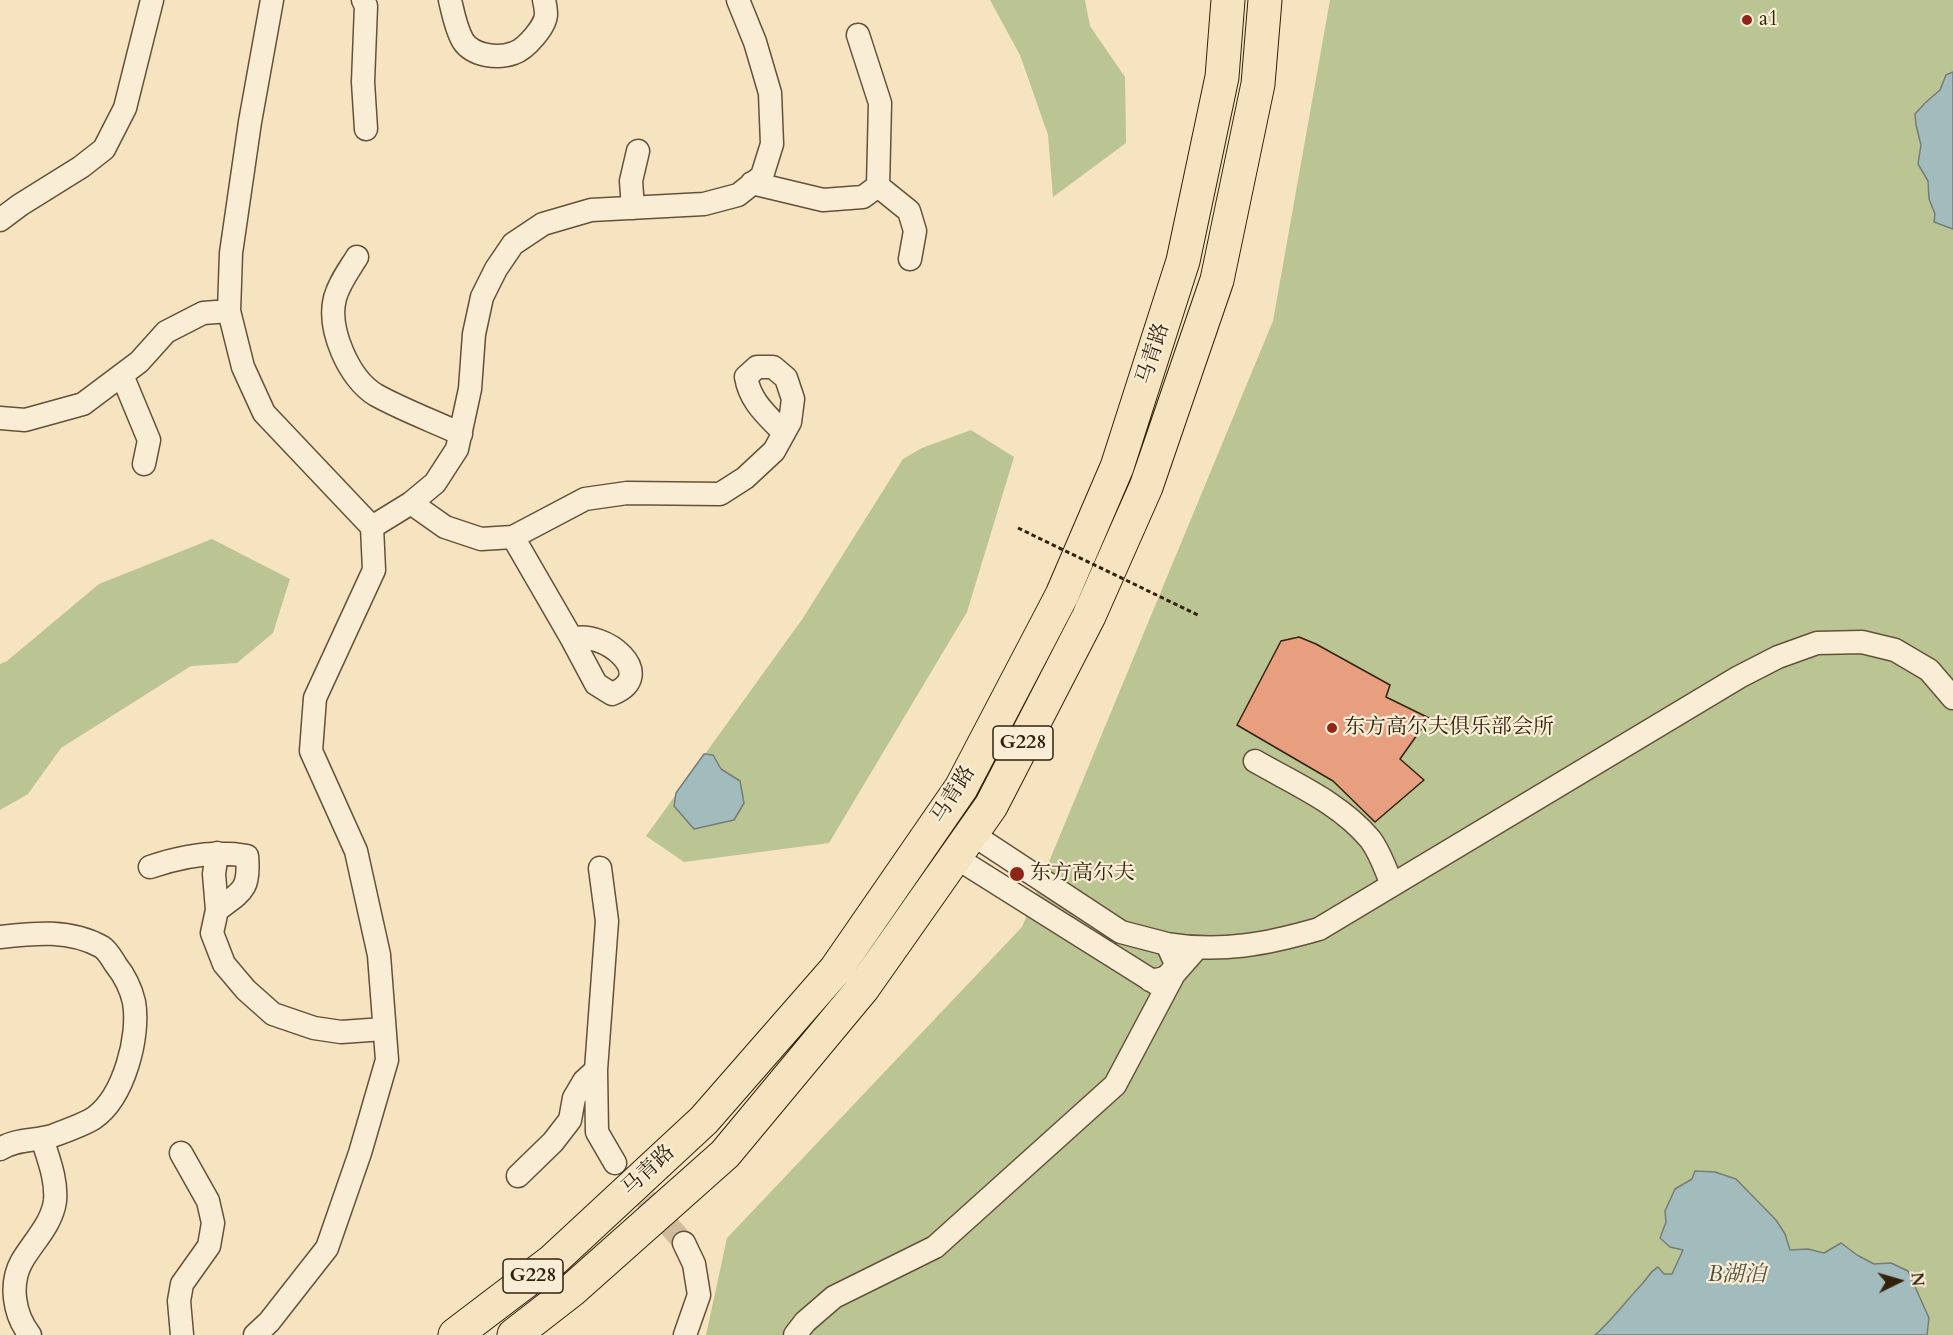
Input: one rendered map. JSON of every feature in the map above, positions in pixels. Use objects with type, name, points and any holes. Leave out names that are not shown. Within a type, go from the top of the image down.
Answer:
[{"type":"highway","name":"马青路","points":[[455,1335],[551,1262],[704,1120],[836,969],[961,788],[1062,595],[1117,467],[1183,261],[1222,77],[1228,0]]},
{"type":"highway","name":"马青路","points":[[514,1335],[572,1290],[725,1154],[863,988],[991,806],[1089,616],[1146,487],[1217,280],[1258,84],[1264,0]]},
{"type":"lane","points":[[2,214],[81,167],[104,149],[125,108],[152,0]]},
{"type":"lane","points":[[255,1335],[269,1322],[327,1248],[360,1153],[387,1060],[379,956],[356,851],[311,751],[315,698],[374,570],[372,527],[264,412],[243,367],[228,311],[234,231],[250,122],[272,0]]},
{"type":"lane","points":[[363,0],[366,6],[363,82],[366,129]]},
{"type":"lane","points":[[450,0],[463,42],[477,53],[492,55],[515,53],[535,37],[546,16],[544,0]]},
{"type":"lane","points":[[372,527],[411,502],[435,483],[457,449],[470,389],[474,334],[482,297],[496,268],[513,244],[543,224],[591,210],[704,204],[738,195],[762,176],[772,144],[770,93],[755,42],[738,0]]},
{"type":"lane","points":[[858,35],[880,103],[878,186]]},
{"type":"lane","points":[[633,208],[631,181],[638,151]]},
{"type":"lane","points":[[752,183],[823,200],[863,197],[878,186]]},
{"type":"lane","points":[[878,186],[909,210],[915,231],[910,259]]},
{"type":"lane","points":[[357,257],[334,299],[335,328],[343,352],[356,378],[375,394],[461,434]]},
{"type":"lane","points":[[2,421],[25,420],[83,404],[139,362],[166,332],[204,314],[228,311]]},
{"type":"lane","points":[[122,375],[149,440],[144,464]]},
{"type":"lane","points":[[411,502],[445,527],[482,539],[513,537],[585,499],[627,492],[720,494],[745,477],[774,451],[784,433]]},
{"type":"lane","points":[[513,537],[572,639]]},
{"type":"lane","points":[[963,845],[1121,932],[1196,949],[1275,942],[1319,929],[1739,677],[1778,657],[1817,643],[1862,642],[1895,650],[1929,670],[1953,698]]},
{"type":"lane","points":[[1255,761],[1341,810],[1371,840],[1392,885]]},
{"type":"lane","points":[[963,845],[1158,985]]},
{"type":"lane","points":[[150,867],[178,857],[227,852],[247,856],[249,878],[238,894],[217,910]]},
{"type":"lane","points":[[217,853],[214,874],[217,910],[212,933],[224,964],[246,990],[273,1014],[314,1028],[342,1032],[384,1029]]},
{"type":"lane","points":[[600,868],[607,921],[596,1070],[597,1132],[615,1163]]},
{"type":"lane","points":[[0,937],[43,932],[72,936],[104,948],[122,973],[134,1001],[135,1031],[128,1066],[115,1095],[95,1118],[53,1136],[8,1144],[0,1149]]},
{"type":"lane","points":[[795,1335],[834,1297],[935,1247],[1115,1085],[1158,985],[1161,980],[1170,975],[1176,964],[1167,944]]},
{"type":"lane","points":[[1158,985],[1174,974],[1196,949]]},
{"type":"lane","points":[[518,1176],[553,1142],[570,1120],[574,1098],[584,1081],[596,1070]]},
{"type":"lane","points":[[30,1335],[21,1323],[14,1295],[21,1263],[49,1221],[55,1202],[54,1179],[42,1138]]},
{"type":"lane","points":[[181,1153],[208,1201],[213,1223],[209,1246],[182,1284],[179,1301],[182,1335]]},
{"type":"lane","points":[[684,1243],[694,1264],[699,1295],[685,1335]]},
{"type":"path","points":[[1018,528],[1200,616]]},
{"type":"green space","points":[[990,0],[1085,0],[1090,26],[1125,77],[1126,143],[1053,197],[1048,135],[1020,55]]},
{"type":"green space","points":[[1330,0],[1953,0],[1953,1335],[706,1335],[727,1238],[1022,927],[1273,321]]},
{"type":"green space","points":[[971,430],[1014,457],[967,612],[829,843],[684,862],[646,836],[803,618],[903,459],[922,448]]},
{"type":"green space","points":[[212,539],[290,579],[273,633],[237,663],[191,666],[61,748],[28,794],[0,810],[0,664],[7,661],[99,584]]},
{"type":"water","points":[[1953,72],[1953,229],[1934,222],[1935,214],[1929,199],[1928,181],[1918,164],[1921,145],[1915,114],[1940,90],[1946,75]]},
{"type":"water","points":[[704,754],[713,755],[721,769],[740,781],[744,803],[734,820],[694,829],[674,806],[676,793]]},
{"type":"water","name":"B湖泊","points":[[1695,1171],[1715,1172],[1736,1179],[1776,1220],[1785,1234],[1790,1250],[1808,1249],[1824,1253],[1841,1243],[1874,1264],[1891,1263],[1908,1271],[1929,1318],[1927,1335],[1595,1335],[1655,1269],[1658,1267],[1664,1274],[1672,1274],[1683,1250],[1670,1247],[1660,1238],[1666,1222],[1665,1211],[1675,1189],[1692,1179]]},
{"type":"building","name":"东方高尔夫俱乐部会所","points":[[1299,637],[1390,685],[1386,697],[1429,718],[1400,759],[1424,780],[1375,822],[1333,781],[1237,725],[1281,641]]},
{"type":"tunnel","points":[[624,1174],[684,1243]]},
{"type":"place","name":"a1","points":[[1747,20]]},
{"type":"place","name":"东方高尔夫俱乐部会所","points":[[1332,728]]},
{"type":"place","name":"东方高尔夫","points":[[1017,874]]}]
